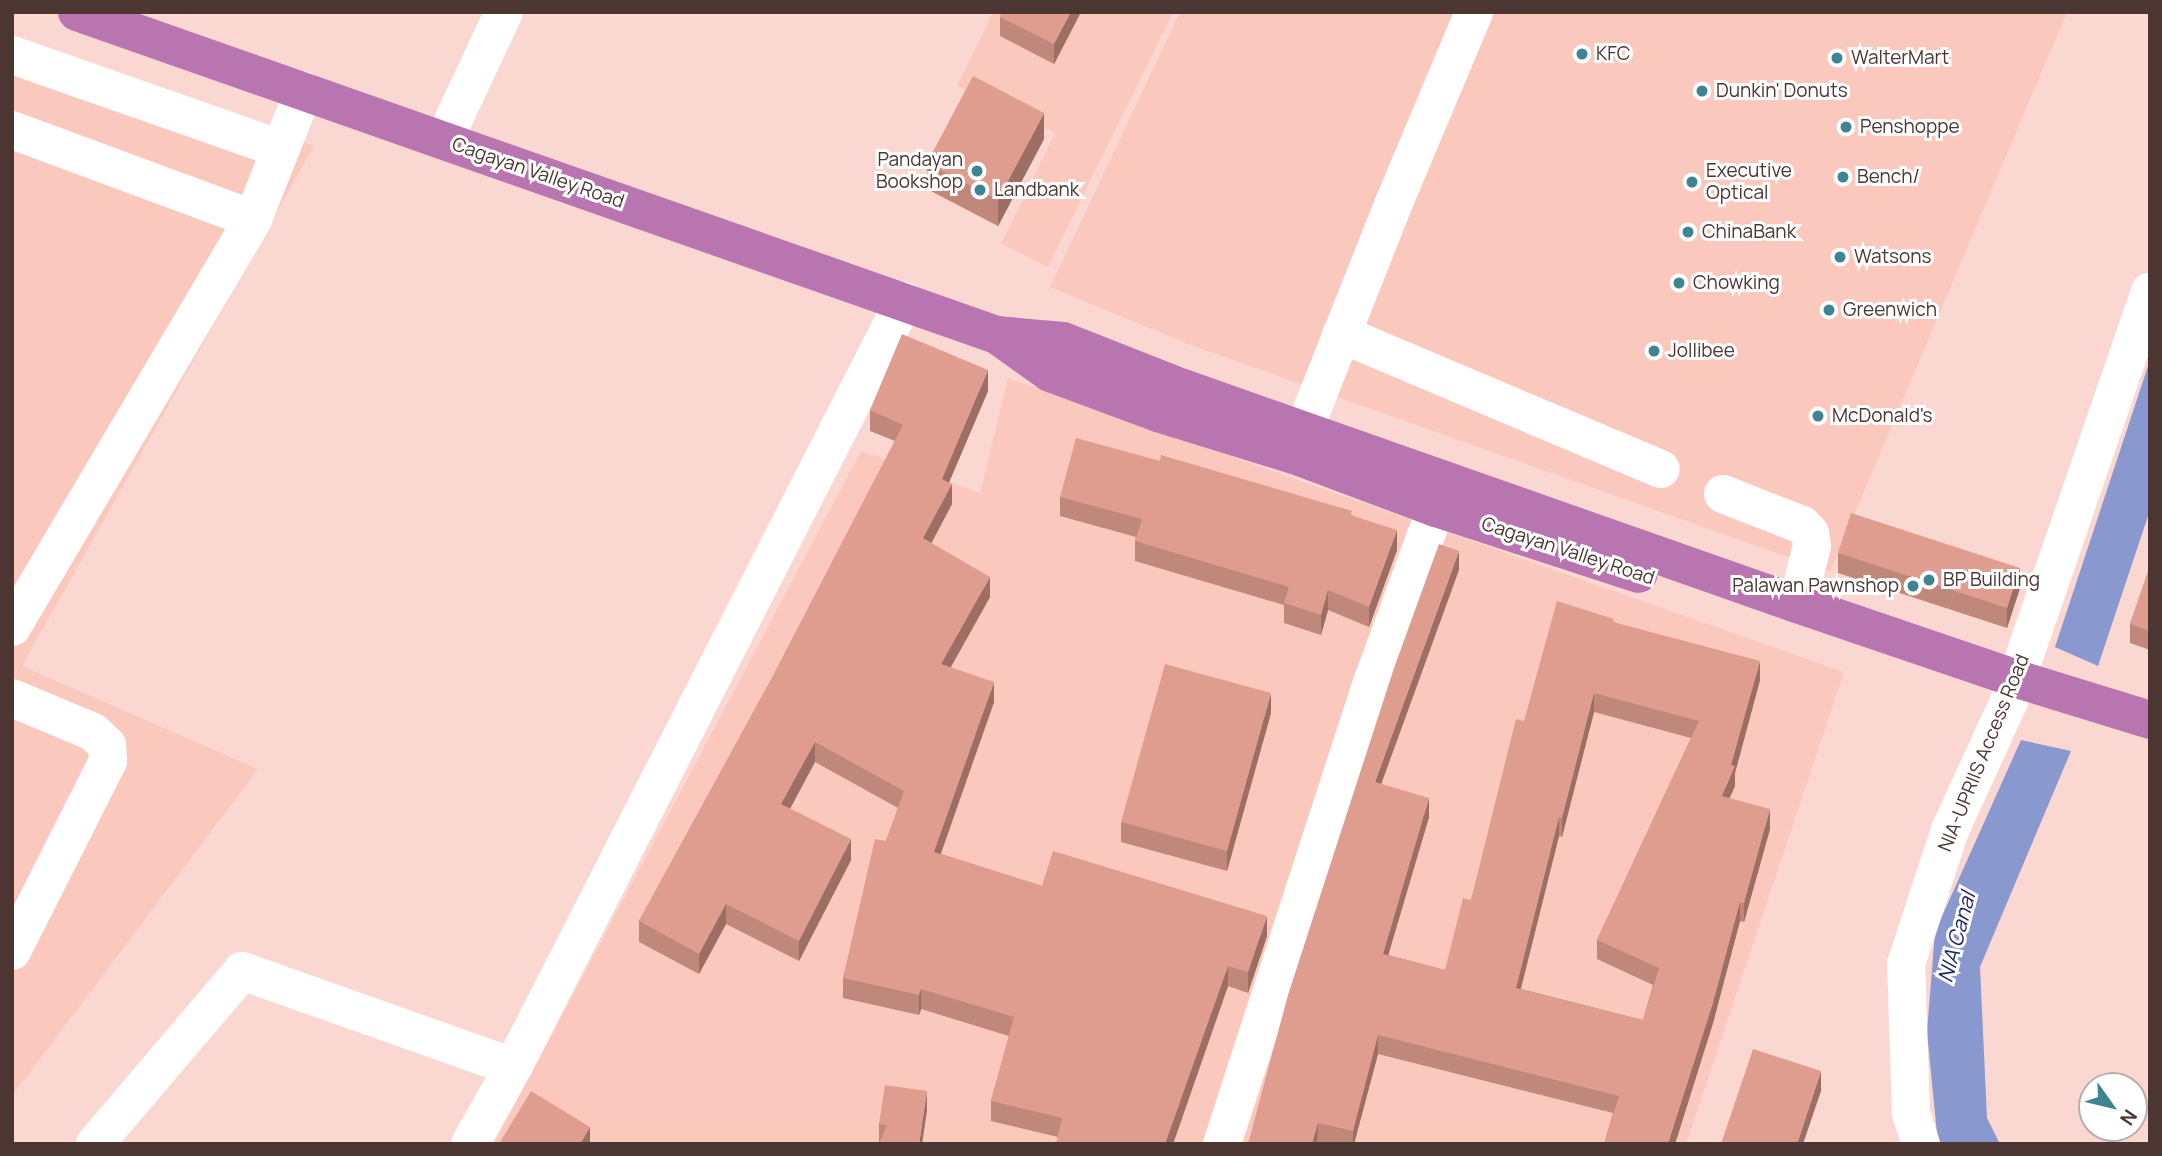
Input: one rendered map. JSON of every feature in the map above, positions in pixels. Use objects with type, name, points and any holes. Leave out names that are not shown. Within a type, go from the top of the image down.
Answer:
[{"type":"highway","name":"Cagayan Valley Road","points":[[77,12],[997,335],[1050,373],[1158,413],[1299,443],[1797,604],[2150,747]]},
{"type":"highway","name":"Cagayan Valley Road","points":[[1299,443],[1436,508],[2013,690],[2150,720]]},
{"type":"street","points":[[444,140],[504,12]]},
{"type":"street","points":[[1299,443],[1470,14]]},
{"type":"street","points":[[12,55],[280,149]]},
{"type":"street","points":[[12,626],[253,219],[304,91]]},
{"type":"street","points":[[12,130],[253,219]]},
{"type":"street","name":"NIA-UPRIIS Access Road","points":[[1921,1144],[1911,1113],[1906,964],[1950,830],[2013,690],[2150,292]]},
{"type":"street","points":[[470,1144],[513,1067],[904,301]]},
{"type":"street","points":[[1341,334],[1661,469]]},
{"type":"street","points":[[1723,494],[1802,525],[1810,533],[1812,546],[1797,604]]},
{"type":"street","points":[[1222,1144],[1373,680],[1436,508]]},
{"type":"street","points":[[12,698],[93,732],[107,745],[108,761],[12,951]]},
{"type":"street","points":[[95,1144],[242,971],[513,1067]]},
{"type":"shaded area","points":[[993,12],[1173,12],[1048,267],[1001,244],[1055,133],[957,86]]},
{"type":"shaded area","points":[[1180,12],[2067,12],[1830,572],[1188,344],[1050,287]]},
{"type":"shaded area","points":[[12,41],[314,146],[22,666],[258,769],[12,1096]]},
{"type":"shaded area","points":[[1008,378],[1844,672],[1686,1144],[494,1144],[861,451],[980,493]]},
{"type":"water","points":[[2150,360],[2150,510],[2098,666],[2055,647]]},
{"type":"water","name":"NIA Canal","points":[[2021,740],[2071,751],[1980,967],[1987,1118],[2000,1144],[1938,1144],[1927,1032],[1935,932]]},
{"type":"building","points":[[1002,12],[1071,12],[1054,44],[1000,17]]},
{"type":"building","points":[[973,76],[1044,113],[998,200],[927,163]]},
{"type":"building","points":[[902,334],[988,370],[942,479],[952,484],[923,538],[990,577],[941,664],[994,682],[934,852],[1042,886],[1053,851],[1267,916],[1248,972],[1228,966],[1165,1144],[1056,1144],[1062,1118],[991,1101],[1014,1017],[921,989],[919,995],[843,978],[875,839],[886,841],[904,791],[815,742],[781,804],[851,839],[799,941],[726,904],[699,954],[639,921],[772,678],[903,425],[870,410]]},
{"type":"building","points":[[1076,438],[1160,461],[1161,455],[1352,511],[1350,515],[1397,530],[1369,607],[1328,590],[1321,615],[1284,603],[1289,587],[1135,541],[1142,519],[1060,497]]},
{"type":"building","points":[[1851,513],[2020,568],[2007,608],[1838,553]]},
{"type":"building","points":[[1439,544],[1459,551],[1375,782],[1429,798],[1383,954],[1445,970],[1463,898],[1471,900],[1516,719],[1524,721],[1557,601],[1614,619],[1613,622],[1760,661],[1731,765],[1735,766],[1722,796],[1770,809],[1744,903],[1740,902],[1713,1003],[1668,1144],[1604,1144],[1619,1096],[1378,1035],[1353,1131],[1318,1123],[1312,1144],[1248,1144],[1288,995],[1394,668]],"holes":[[[1594,693],[1699,721],[1597,940],[1659,968],[1643,1020],[1516,988],[1559,817],[1562,818]]]},
{"type":"building","points":[[2150,566],[2150,631],[2130,624]]},
{"type":"building","points":[[1165,664],[1271,693],[1227,851],[1121,822]]},
{"type":"building","points":[[1753,1049],[1821,1071],[1797,1144],[1721,1144]]},
{"type":"building","points":[[885,1085],[927,1091],[919,1144],[879,1144],[887,1125],[879,1124]]},
{"type":"building","points":[[531,1091],[590,1127],[580,1144],[499,1144]]},
{"type":"place","name":"KFC","points":[[1582,54]]},
{"type":"place","name":"WalterMart","points":[[1837,58]]},
{"type":"place","name":"Dunkin' Donuts","points":[[1702,91]]},
{"type":"place","name":"Penshoppe","points":[[1846,127]]},
{"type":"place","name":"Pandayan Bookshop","points":[[977,171]]},
{"type":"place","name":"Bench/","points":[[1843,177]]},
{"type":"place","name":"Executive Optical","points":[[1692,182]]},
{"type":"place","name":"Landbank","points":[[980,190]]},
{"type":"place","name":"ChinaBank","points":[[1688,232]]},
{"type":"place","name":"Watsons","points":[[1840,257]]},
{"type":"place","name":"Chowking","points":[[1679,283]]},
{"type":"place","name":"Greenwich","points":[[1829,310]]},
{"type":"place","name":"Jollibee","points":[[1654,351]]},
{"type":"place","name":"McDonald's","points":[[1818,416]]},
{"type":"place","name":"BP Building","points":[[1929,580]]},
{"type":"place","name":"Palawan Pawnshop","points":[[1913,586]]}]
